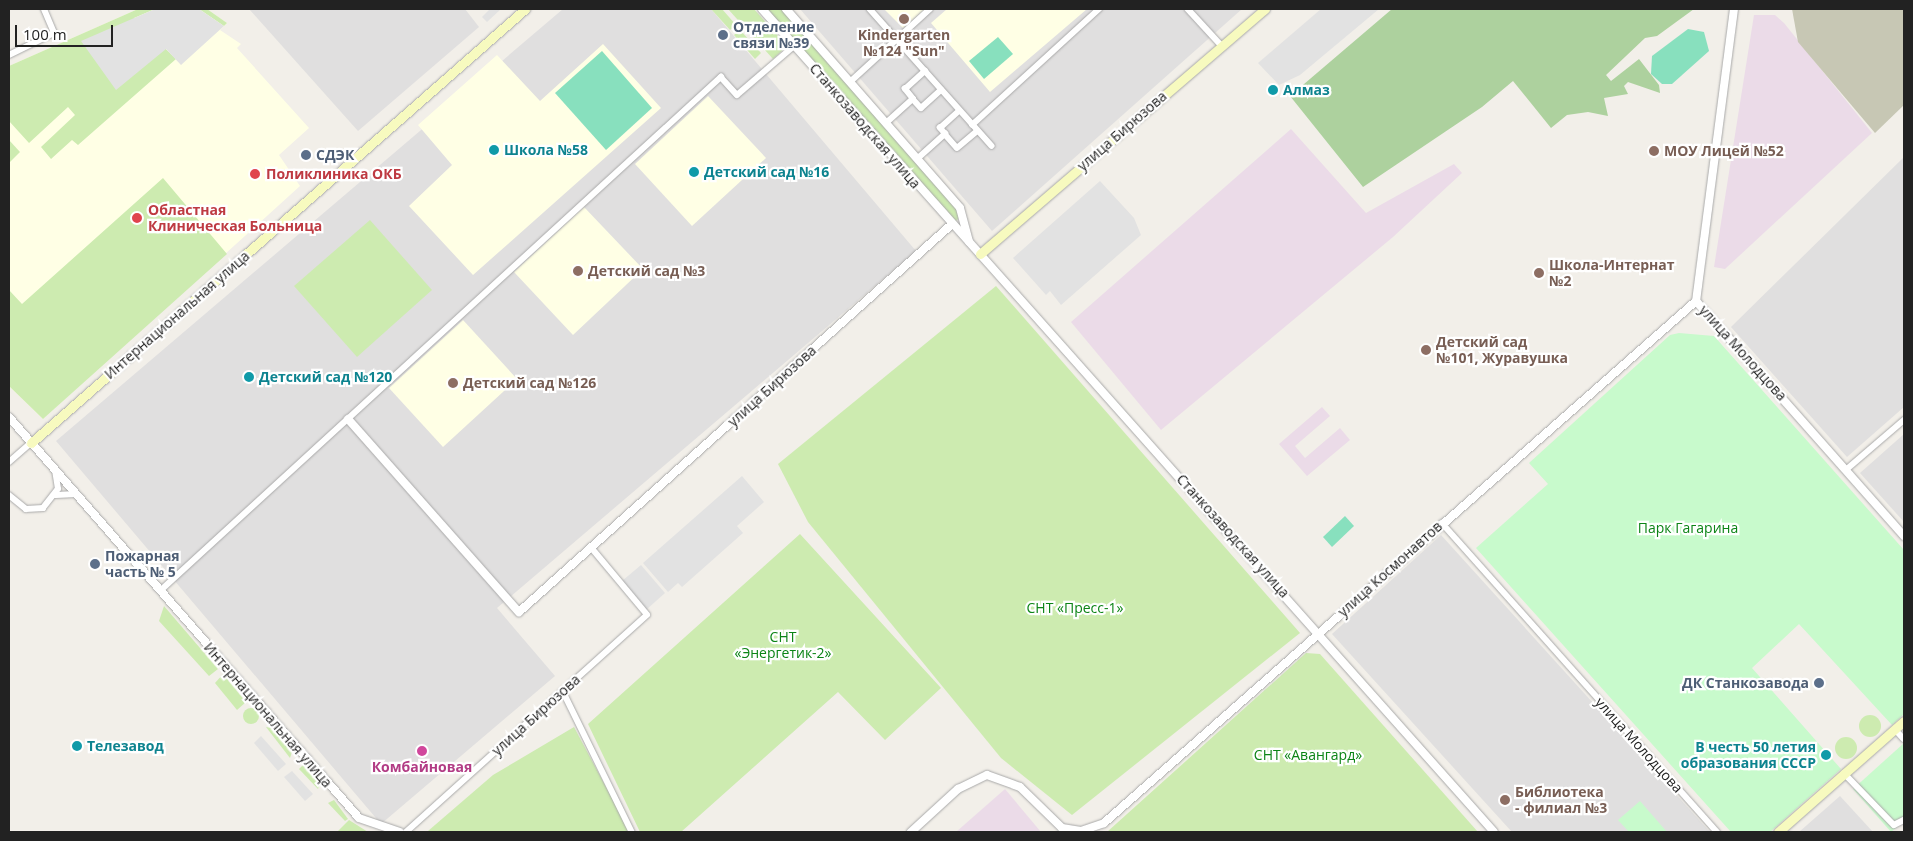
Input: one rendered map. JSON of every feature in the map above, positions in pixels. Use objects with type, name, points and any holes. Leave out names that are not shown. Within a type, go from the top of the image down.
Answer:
[{"type":"main road","name":"Интернациональная улица","points":[[31,443],[525,9]]},
{"type":"main road","name":"улица Бирюзова","points":[[980,254],[1265,9]]},
{"type":"main road","points":[[1778,832],[1904,721]]},
{"type":"street","points":[[9,55],[54,33],[44,9]]},
{"type":"street","name":"Станкозаводская улица","points":[[762,9],[1494,832]]},
{"type":"street","name":"Станкозаводская улица","points":[[786,9],[965,216]]},
{"type":"street","points":[[870,9],[992,146]]},
{"type":"street","points":[[850,82],[930,9]]},
{"type":"street","points":[[972,125],[1099,9]]},
{"type":"street","points":[[1188,9],[1222,46]]},
{"type":"street","name":"улица Молодцова","points":[[1734,9],[1696,301],[1847,469],[1904,536]]},
{"type":"street","points":[[160,591],[721,77],[737,95],[794,46]]},
{"type":"street","points":[[925,71],[904,89],[921,108],[941,90]]},
{"type":"street","points":[[886,123],[913,99]]},
{"type":"street","points":[[960,110],[940,128],[945,134],[957,148],[978,131]]},
{"type":"street","points":[[917,159],[945,134]]},
{"type":"street","points":[[965,216],[969,242]]},
{"type":"street","name":"улица Бирюзова","points":[[348,419],[519,612],[592,549],[952,224],[965,216]]},
{"type":"street","name":"улица Космонавтов","points":[[1070,832],[1081,831],[1104,823],[1696,301]]},
{"type":"street","points":[[9,417],[31,443]]},
{"type":"street","points":[[1847,469],[1904,420]]},
{"type":"street","name":"Интернациональная улица","points":[[9,462],[31,443],[359,818],[400,832]]},
{"type":"street","points":[[9,495],[21,507],[32,510],[49,504],[56,495],[55,471]]},
{"type":"street","points":[[56,495],[76,494]]},
{"type":"street","name":"улица Молодцова","points":[[1442,523],[1717,832]]},
{"type":"street","name":"улица Бирюзова","points":[[406,832],[648,615],[592,549]]},
{"type":"street","points":[[563,691],[632,832]]},
{"type":"street","points":[[1895,728],[1904,738]]},
{"type":"street","points":[[1844,773],[1894,825],[1904,820]]},
{"type":"street","points":[[911,832],[958,789],[987,775],[1010,780],[1070,832]]},
{"type":"shaded area","name":"Областная Клиническая Больница","points":[[138,9],[207,9],[227,23],[220,30],[241,44],[237,48],[309,128],[279,155],[300,186],[43,419],[9,386],[9,66]]},
{"type":"shaded area","points":[[155,9],[199,9],[224,26],[181,65],[166,49],[116,90],[81,41]]},
{"type":"shaded area","points":[[249,9],[465,9],[479,27],[358,131]]},
{"type":"shaded area","points":[[490,9],[501,9],[487,22],[482,17]]},
{"type":"shaded area","points":[[563,9],[711,9],[916,251],[497,608],[555,676],[381,824],[56,441]]},
{"type":"shaded area","points":[[800,9],[1242,9],[992,231]]},
{"type":"shaded area","name":"Kindergarten №124 \"Sun\"","points":[[884,9],[925,9],[903,28]]},
{"type":"shaded area","points":[[947,9],[1087,9],[990,92],[931,23]]},
{"type":"shaded area","points":[[1321,9],[1379,9],[1300,75],[1279,85],[1258,63]]},
{"type":"shaded area","points":[[1792,9],[1904,9],[1904,105],[1875,133],[1798,42]]},
{"type":"shaded area","points":[[1754,15],[1775,15],[1784,23],[1872,133],[1725,269],[1714,267]]},
{"type":"shaded area","points":[[603,44],[661,108],[473,275],[409,206],[452,165],[418,125],[497,55],[540,101]]},
{"type":"shaded area","points":[[708,96],[766,158],[692,226],[635,164]]},
{"type":"shaded area","points":[[1291,129],[1366,213],[1454,164],[1462,173],[1393,237],[1161,430],[1071,322]]},
{"type":"shaded area","points":[[1904,157],[1904,407],[1847,457],[1731,327]]},
{"type":"shaded area","points":[[1100,181],[1134,218],[1141,235],[1061,305],[1050,291],[1046,295],[1013,258]]},
{"type":"shaded area","name":"Детский сад №3","points":[[584,207],[643,269],[573,335],[514,272]]},
{"type":"shaded area","name":"Детский сад №126","points":[[463,320],[517,379],[443,447],[389,388]]},
{"type":"shaded area","points":[[1322,407],[1330,416],[1295,446],[1305,458],[1340,428],[1350,440],[1307,476],[1279,444]]},
{"type":"shaded area","points":[[1904,434],[1904,522],[1860,473]]},
{"type":"shaded area","points":[[742,476],[764,502],[737,526],[743,533],[682,587],[678,583],[668,592],[643,563]]},
{"type":"shaded area","points":[[1441,535],[1710,832],[1512,832],[1332,634]]},
{"type":"shaded area","points":[[641,565],[665,593],[646,610],[622,581]]},
{"type":"shaded area","points":[[261,736],[286,764],[278,771],[254,743]]},
{"type":"shaded area","points":[[292,771],[313,794],[305,801],[284,777]]},
{"type":"shaded area","points":[[1005,789],[1041,832],[956,832]]},
{"type":"shaded area","points":[[1840,796],[1873,832],[1799,832]]},
{"type":"green space","points":[[138,9],[155,9],[134,18],[176,59],[78,145],[72,140],[51,159],[41,147],[75,115],[68,107],[29,143],[9,121],[9,66]]},
{"type":"green space","points":[[199,9],[207,9],[227,23],[224,26]]},
{"type":"green space","points":[[711,9],[722,9],[736,25],[730,30]]},
{"type":"green space","points":[[728,9],[754,9],[787,46],[773,59]]},
{"type":"green space","points":[[765,9],[781,9],[962,215],[955,222]]},
{"type":"green space","points":[[1392,9],[1694,9],[1657,36],[1645,38],[1606,75],[1611,81],[1639,59],[1659,85],[1660,93],[1628,82],[1624,86],[1628,94],[1604,98],[1608,116],[1588,112],[1567,115],[1551,128],[1513,81],[1482,107],[1363,187],[1290,96]]},
{"type":"green space","points":[[1688,29],[1704,32],[1709,51],[1672,84],[1662,84],[1651,74],[1652,56]]},
{"type":"green space","points":[[740,30],[761,53],[755,59],[734,35]]},
{"type":"green space","points":[[998,37],[1013,54],[984,79],[969,61]]},
{"type":"green space","points":[[602,51],[652,108],[606,150],[555,93]]},
{"type":"green space","points":[[9,140],[20,152],[9,163]]},
{"type":"green space","points":[[163,178],[227,254],[43,419],[9,386],[9,290],[22,304]]},
{"type":"green space","points":[[370,220],[432,290],[357,357],[294,286]]},
{"type":"green space","name":"СНТ «Пресс-1»","points":[[996,286],[1300,633],[1072,815],[1001,758],[808,522],[778,464]]},
{"type":"green space","name":"Парк Гагарина","points":[[1679,333],[1714,336],[1904,550],[1904,714],[1892,725],[1799,624],[1752,668],[1841,769],[1770,832],[1731,832],[1476,548],[1548,484],[1529,463],[1670,335]]},
{"type":"green space","points":[[1345,516],[1354,526],[1332,547],[1323,537]]},
{"type":"green space","name":"СНТ «Энергетик-2»","points":[[800,534],[941,688],[885,740],[838,692],[681,832],[640,832],[588,724]]},
{"type":"green space","points":[[164,606],[218,669],[209,676],[159,621]]},
{"type":"green space","name":"СНТ «Авангард»","points":[[1306,653],[1320,654],[1478,832],[1107,832]]},
{"type":"green space","points":[[223,674],[246,702],[237,710],[215,683]]},
{"type":"green space","points":[[248,708],[254,708],[259,713],[257,722],[248,724],[243,719],[243,713]]},
{"type":"green space","points":[[1870,715],[1878,718],[1881,726],[1878,734],[1870,737],[1862,734],[1859,726],[1862,718]]},
{"type":"green space","points":[[266,727],[272,728],[292,752],[290,758]]},
{"type":"green space","points":[[574,727],[630,832],[428,831],[493,775]]},
{"type":"green space","points":[[1846,737],[1854,740],[1857,748],[1854,756],[1846,759],[1838,756],[1835,748],[1838,740]]},
{"type":"green space","points":[[1904,743],[1904,821],[1891,832],[1853,789]]},
{"type":"green space","points":[[303,765],[320,784],[318,789],[299,769]]},
{"type":"green space","points":[[334,800],[348,819],[345,821],[328,803]]},
{"type":"green space","points":[[1640,801],[1667,832],[1629,832],[1618,820]]},
{"type":"green space","points":[[349,820],[368,832],[337,832]]},
{"type":"place","name":"Kindergarten №124 \"Sun\"","points":[[904,19]]},
{"type":"place","name":"Отделение связи №39","points":[[723,35]]},
{"type":"place","name":"Алмаз","points":[[1273,90]]},
{"type":"place","name":"Школа №58","points":[[494,150]]},
{"type":"place","name":"МОУ Лицей №52","points":[[1654,151]]},
{"type":"place","name":"СДЭК","points":[[306,155]]},
{"type":"place","name":"Детский сад №16","points":[[694,172]]},
{"type":"place","name":"Поликлиника ОКБ","points":[[255,174]]},
{"type":"place","name":"Областная Клиническая Больница","points":[[137,218]]},
{"type":"place","name":"Детский сад №3","points":[[578,271]]},
{"type":"place","name":"Школа-Интернат №2","points":[[1539,273]]},
{"type":"place","name":"Детский сад №101, Журавушка","points":[[1426,350]]},
{"type":"place","name":"Детский сад №120","points":[[249,377]]},
{"type":"place","name":"Детский сад №126","points":[[453,383]]},
{"type":"place","name":"Пожарная часть № 5","points":[[95,564]]},
{"type":"place","name":"ДК Станкозавода","points":[[1819,683]]},
{"type":"place","name":"Телезавод","points":[[77,746]]},
{"type":"place","name":"Комбайновая","points":[[422,751]]},
{"type":"place","name":"В честь 50 летия образования СССР","points":[[1826,755]]},
{"type":"place","name":"Библиотека - филиал №3","points":[[1505,800]]}]
